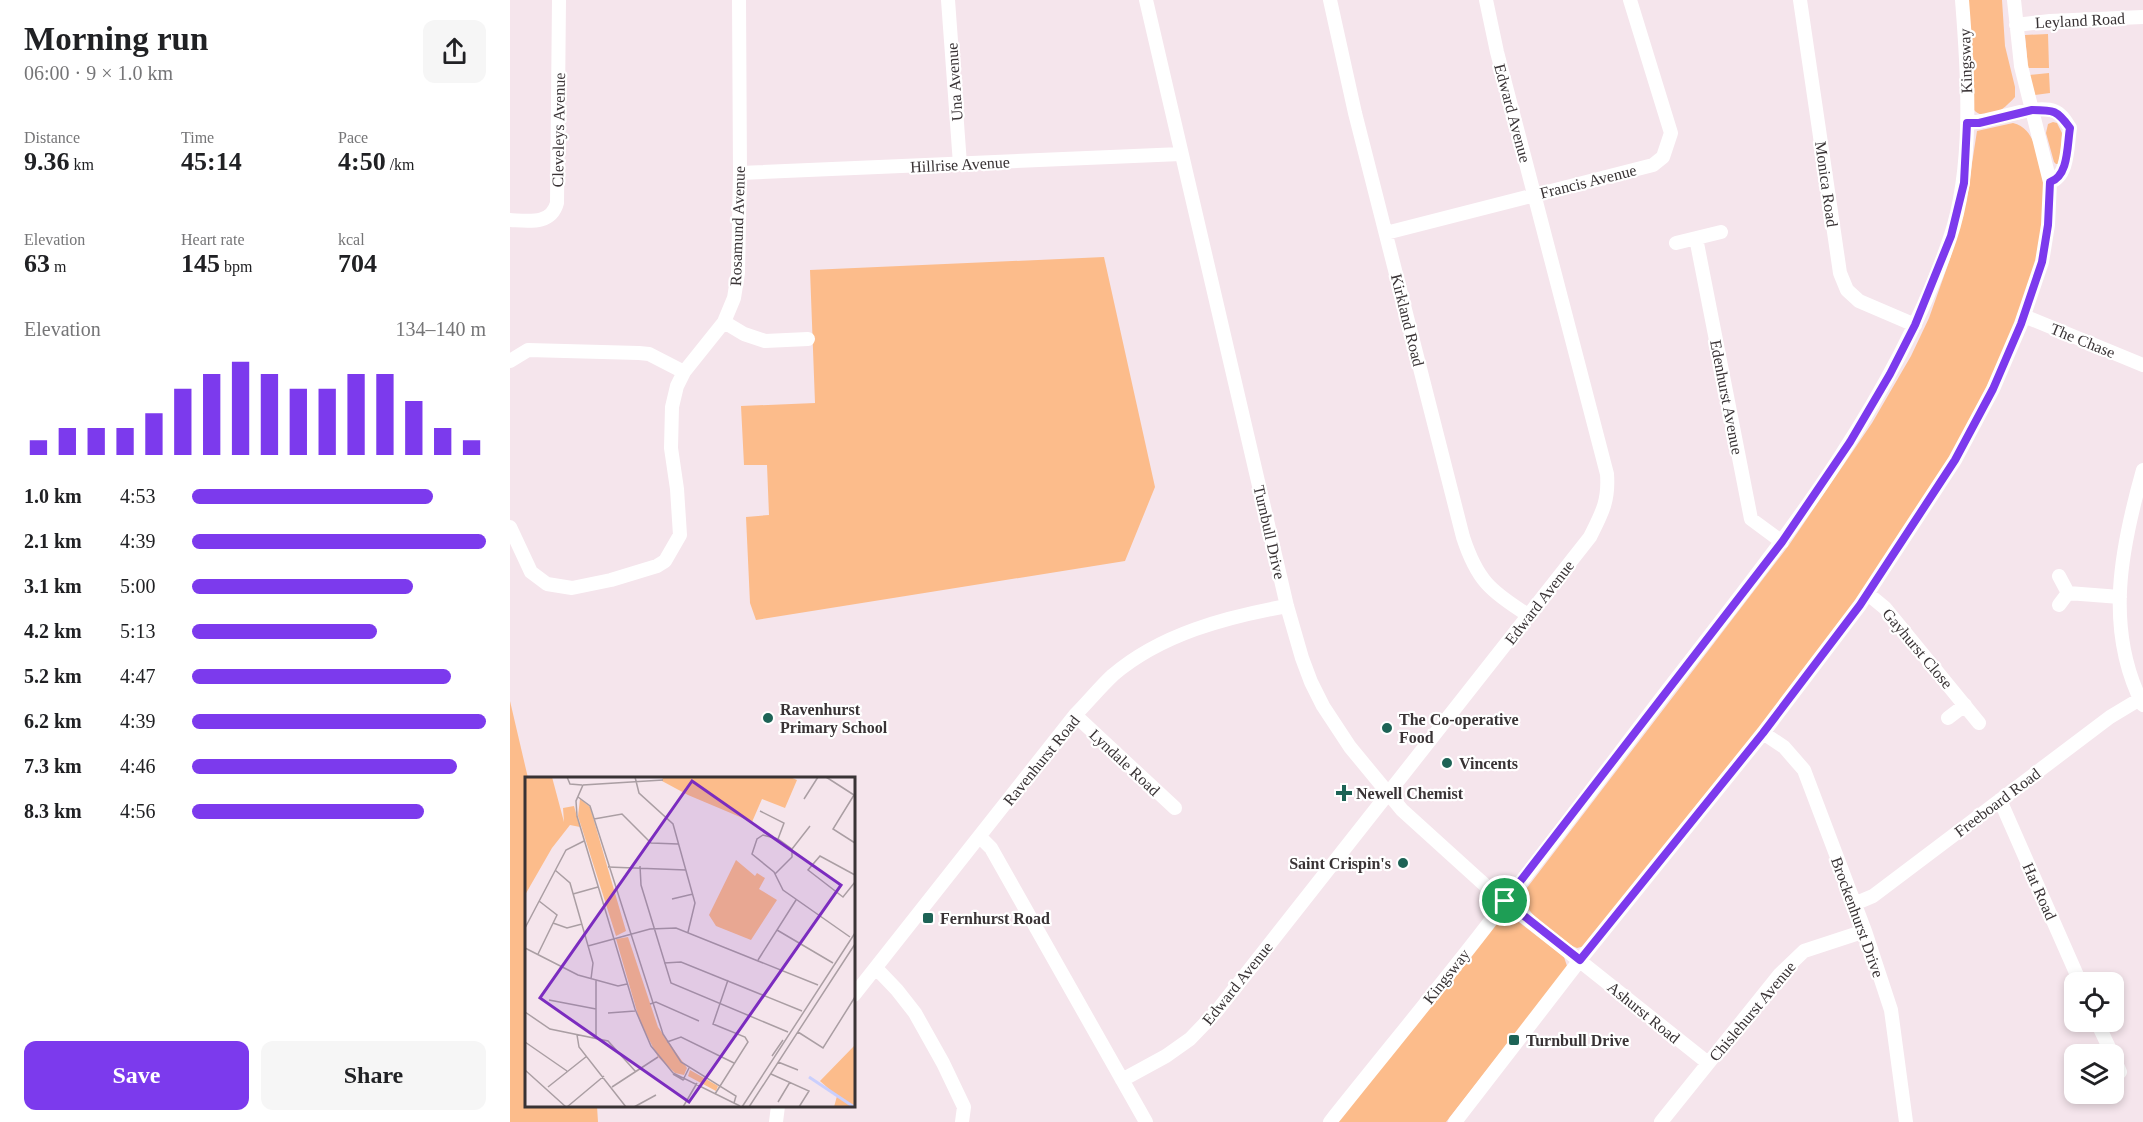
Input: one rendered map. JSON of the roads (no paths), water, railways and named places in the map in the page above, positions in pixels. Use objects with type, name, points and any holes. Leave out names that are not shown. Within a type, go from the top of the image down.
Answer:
[{"type":"street","name":"Cleveleys Avenue","points":[[510,220],[545,219],[555,210],[557,203],[559,0]]},
{"type":"street","name":"Rosamund Avenue","points":[[510,527],[531,572],[547,584],[572,588],[641,572],[665,561],[680,535],[671,448],[672,407],[677,386],[684,372],[724,321],[734,298],[738,273],[739,0]]},
{"type":"street","name":"Una Avenue","points":[[948,0],[960,164]]},
{"type":"street","name":"Turnbull Drive","points":[[1146,0],[1287,606],[1308,674],[1323,706],[1350,747],[1421,828],[1505,901],[1580,960]]},
{"type":"street","name":"Kirkland Road","points":[[1330,0],[1386,233],[1471,563],[1484,582],[1501,598],[1528,615]]},
{"type":"street","name":"Edward Avenue","points":[[1122,1080],[1190,1039],[1216,1012],[1590,537],[1604,510],[1608,492],[1607,474],[1497,52],[1486,0]]},
{"type":"street","name":"Francis Avenue","points":[[1386,233],[1653,165],[1663,157],[1671,133],[1630,0]]},
{"type":"street","name":"Monica Road","points":[[1800,0],[1840,273],[1847,290],[1859,301],[1915,325]]},
{"type":"street","name":"Kingsway","points":[[1330,1122],[1505,901],[1782,542],[1850,442],[1890,374],[1915,325],[1951,236],[1964,183],[1967,123],[1962,0]]},
{"type":"street","points":[[1455,1122],[1580,960],[1763,733],[1868,594],[1955,460],[1993,389],[2024,316],[2042,262],[2048,225],[2050,182],[2021,66],[2014,0]]},
{"type":"street","name":"Leyland Road","points":[[2016,25],[2050,21],[2143,17]]},
{"type":"street","points":[[1967,123],[1979,123],[2032,110],[2054,110],[2062,116],[2070,128],[2062,173],[2058,180],[2050,182]]},
{"type":"street","name":"Hillrise Avenue","points":[[740,174],[1181,154]]},
{"type":"street","points":[[1676,243],[1721,232]]},
{"type":"street","name":"Edenhurst Avenue","points":[[1696,238],[1751,519],[1782,542]]},
{"type":"street","name":"The Chase","points":[[2024,316],[2143,365]]},
{"type":"street","points":[[724,321],[744,334],[765,341],[808,339]]},
{"type":"street","points":[[510,361],[528,350],[639,352],[649,354],[684,372]]},
{"type":"street","points":[[2142,702],[2123,650],[2119,627],[2124,546],[2143,470]]},
{"type":"street","points":[[2059,576],[2068,593]]},
{"type":"street","points":[[2068,593],[2120,597]]},
{"type":"street","points":[[2059,605],[2068,593]]},
{"type":"street","name":"Gayhurst Close","points":[[1868,594],[1886,608],[1978,723]]},
{"type":"street","name":"Ravenhurst Road","points":[[855,994],[1075,716],[1114,675],[1151,649],[1204,626],[1248,613],[1287,606]]},
{"type":"street","name":"Freeboard Road","points":[[1854,904],[1873,896],[2110,717],[2142,702]]},
{"type":"street","name":"Gayhurst Close","points":[[1948,718],[1965,705]]},
{"type":"street","name":"Lyndale Road","points":[[1075,716],[1175,808]]},
{"type":"street","name":"Brockenhurst Drive","points":[[1763,733],[1784,747],[1804,770],[1865,931],[1891,1010],[1906,1122]]},
{"type":"street","name":"Hat Road","points":[[2000,800],[2076,972]]},
{"type":"street","points":[[980,837],[991,848],[1146,1122]]},
{"type":"street","name":"Chislehurst Avenue","points":[[1661,1122],[1780,974],[1804,951],[1865,931]]},
{"type":"street","name":"Ashurst Road","points":[[1580,960],[1708,1063]]},
{"type":"street","points":[[876,968],[915,1013],[944,1063],[964,1107],[962,1122]]},
{"type":"street","points":[[776,1122],[778,1107]]},
{"type":"place","name":"Ravenhurst Primary School","points":[[768,718]]},
{"type":"place","name":"The Co-operative Food","points":[[1387,728]]},
{"type":"place","name":"Vincents","points":[[1447,763]]},
{"type":"place","name":"Newell Chemist","points":[[1344,793]]},
{"type":"place","name":"Saint Crispin's","points":[[1403,863]]},
{"type":"place","name":"Fernhurst Road","points":[[928,918]]},
{"type":"place","name":"Turnbull Drive","points":[[1514,1040]]}]
